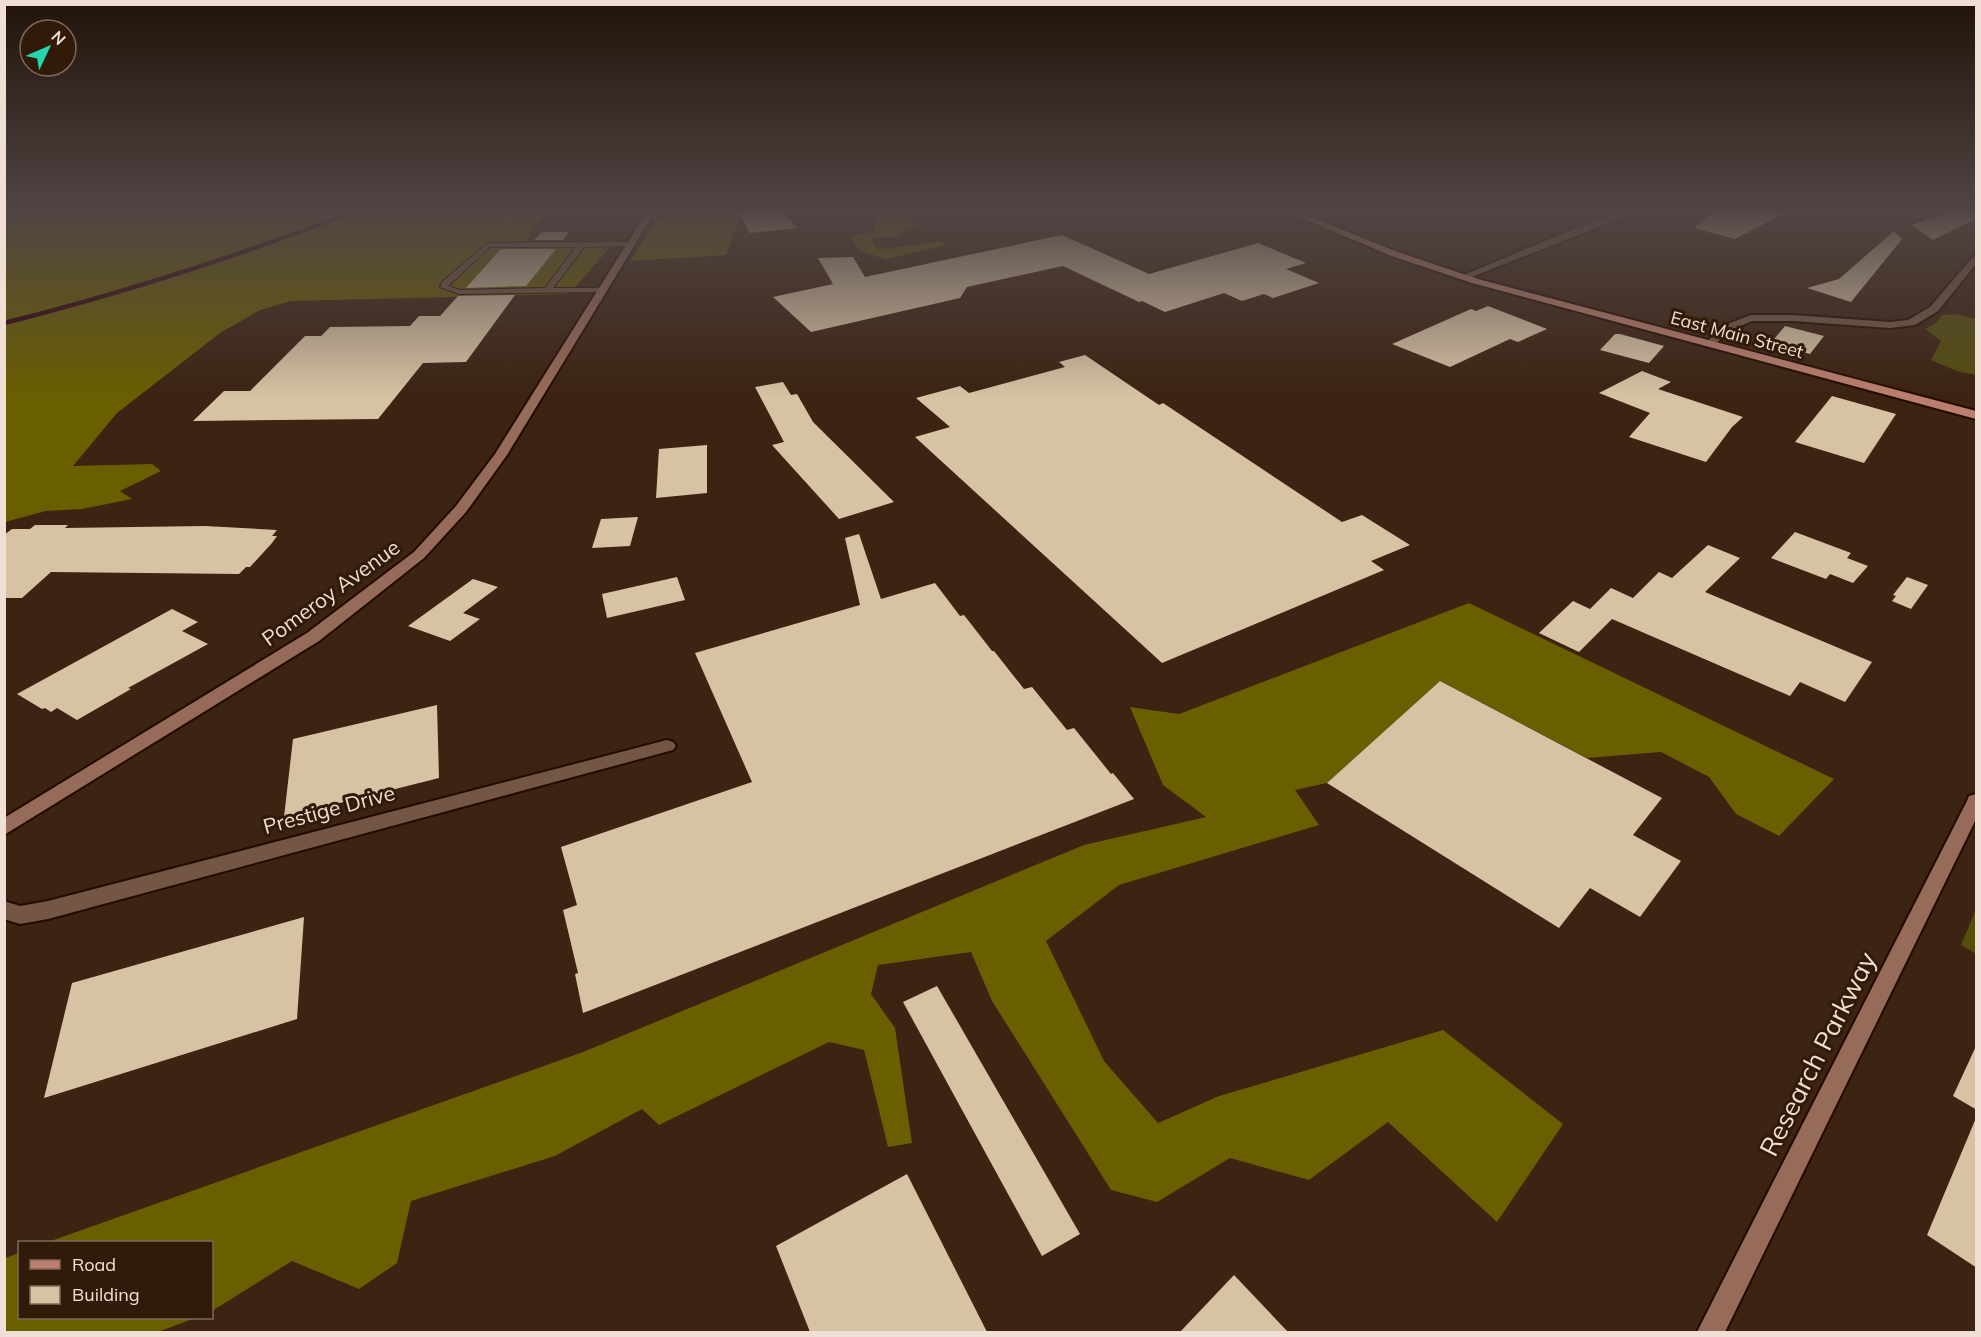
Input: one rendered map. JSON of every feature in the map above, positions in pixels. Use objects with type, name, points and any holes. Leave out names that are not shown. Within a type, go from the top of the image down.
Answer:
[{"type":"main road","name":"Pomeroy Avenue","points":[[4,828],[313,637],[354,608],[419,555],[461,509],[501,455],[614,272]]},
{"type":"main road","name":"East Main Street","points":[[1450,272],[1977,415]]},
{"type":"main road","name":"Research Parkway","points":[[1711,1332],[1977,801]]},
{"type":"street","points":[[1464,277],[1478,272]]},
{"type":"street","points":[[1709,344],[1729,327],[1751,318],[1794,318],[1884,325],[1911,323],[1934,309],[1965,272]]},
{"type":"street","name":"Prestige Drive","points":[[4,909],[11,914],[22,916],[48,910],[667,746]]},
{"type":"lane","points":[[458,272],[444,287],[459,292],[603,290]]},
{"type":"lane","points":[[547,291],[561,272]]},
{"type":"shaded area","points":[[5,272],[588,272],[569,294],[291,301],[260,310],[220,333],[117,413],[73,466],[152,464],[161,471],[120,491],[132,499],[82,509],[46,511],[5,522]]},
{"type":"shaded area","points":[[1956,314],[1976,319],[1976,375],[1957,371],[1931,360],[1941,341],[1925,329],[1936,323],[1942,315]]},
{"type":"shaded area","points":[[1469,603],[1834,779],[1779,836],[1736,814],[1709,777],[1661,752],[1587,758],[1440,681],[1327,783],[1295,790],[1319,825],[1119,885],[1046,941],[1104,1061],[1158,1123],[1219,1096],[1443,1030],[1563,1124],[1497,1222],[1388,1122],[1309,1180],[1230,1158],[1157,1202],[1111,1190],[992,1001],[971,952],[878,965],[871,994],[895,1028],[912,1143],[888,1147],[864,1050],[829,1042],[659,1125],[642,1109],[555,1156],[411,1201],[397,1263],[359,1289],[292,1261],[213,1310],[213,1241],[51,1241],[583,1052],[1084,845],[1206,817],[1163,785],[1130,707],[1179,714]]},
{"type":"shaded area","points":[[1976,909],[1976,954],[1961,945]]},
{"type":"shaded area","points":[[18,1253],[18,1319],[192,1319],[158,1332],[5,1332],[5,1258]]},
{"type":"building","points":[[480,272],[537,272],[526,286],[466,288]]},
{"type":"building","points":[[826,272],[862,272],[865,277],[887,272],[1034,272],[967,287],[960,298],[811,332],[773,297],[833,284]]},
{"type":"building","points":[[1076,272],[1294,272],[1319,283],[1273,298],[1264,294],[1242,301],[1224,293],[1165,312],[1142,301],[1139,302]]},
{"type":"building","points":[[1847,272],[1875,272],[1851,302],[1807,288],[1839,279]]},
{"type":"building","points":[[515,295],[466,362],[423,363],[378,419],[193,421],[224,391],[250,391],[305,336],[321,336],[330,327],[410,326],[419,316],[440,316],[458,296]]},
{"type":"building","points":[[1488,306],[1547,329],[1518,342],[1510,339],[1450,367],[1392,344],[1471,309],[1476,311]]},
{"type":"building","points":[[1785,326],[1824,336],[1810,354],[1770,344]]},
{"type":"building","points":[[1615,334],[1664,346],[1649,363],[1600,350]]},
{"type":"building","points":[[1085,355],[1159,405],[1163,403],[1342,522],[1362,515],[1410,545],[1371,561],[1384,570],[1162,663],[915,437],[950,427],[916,398],[960,386],[969,393],[1065,367],[1059,362]]},
{"type":"building","points":[[1642,371],[1671,382],[1658,389],[1743,417],[1732,427],[1706,462],[1629,437],[1650,413],[1599,393]]},
{"type":"building","points":[[783,382],[791,395],[797,394],[813,422],[894,502],[839,519],[772,445],[784,442],[755,387]]},
{"type":"building","points":[[1832,396],[1896,414],[1864,463],[1795,442]]},
{"type":"building","points":[[707,445],[707,493],[656,498],[659,449]]},
{"type":"building","points":[[638,517],[630,546],[592,548],[601,519]]},
{"type":"building","points":[[35,525],[68,525],[65,528],[205,526],[277,530],[272,536],[277,536],[250,567],[246,567],[239,574],[51,572],[22,598],[4,598],[4,535],[12,529],[30,529]]},
{"type":"building","points":[[1795,532],[1851,553],[1847,558],[1868,566],[1853,583],[1830,574],[1826,579],[1771,558]]},
{"type":"building","points":[[859,534],[881,599],[935,583],[960,616],[964,615],[1024,689],[1032,687],[1067,730],[1074,728],[1134,799],[583,1013],[575,974],[578,973],[563,910],[577,905],[561,847],[752,782],[695,653],[860,605],[845,538]]},
{"type":"building","points":[[1708,545],[1740,558],[1705,592],[1872,662],[1845,702],[1800,682],[1790,696],[1612,619],[1579,652],[1539,633],[1573,601],[1590,609],[1611,588],[1633,598],[1659,572],[1672,578]]},
{"type":"building","points":[[677,577],[685,600],[607,618],[602,594]]},
{"type":"building","points":[[1907,577],[1928,585],[1911,609],[1892,601],[1896,596],[1893,595]]},
{"type":"building","points":[[473,579],[498,587],[463,613],[480,619],[450,641],[408,626]]},
{"type":"building","points":[[172,609],[198,622],[182,631],[208,644],[128,688],[131,689],[77,720],[57,708],[51,712],[45,708],[42,709],[17,694]]},
{"type":"building","points":[[1440,681],[1662,798],[1633,835],[1681,861],[1640,917],[1590,888],[1559,928],[1327,783]]},
{"type":"building","points":[[437,705],[439,778],[284,817],[293,739]]},
{"type":"building","points":[[304,917],[297,1019],[44,1098],[72,983]]},
{"type":"building","points":[[937,986],[1080,1234],[1042,1256],[903,1002]]},
{"type":"building","points":[[1977,1044],[1977,1110],[1953,1096]]},
{"type":"building","points":[[1977,1118],[1977,1268],[1927,1235]]},
{"type":"building","points":[[907,1174],[987,1332],[810,1332],[776,1246]]},
{"type":"building","points":[[1234,1275],[1288,1332],[1180,1332]]},
{"type":"waterway","points":[[4,323],[182,272]]}]
